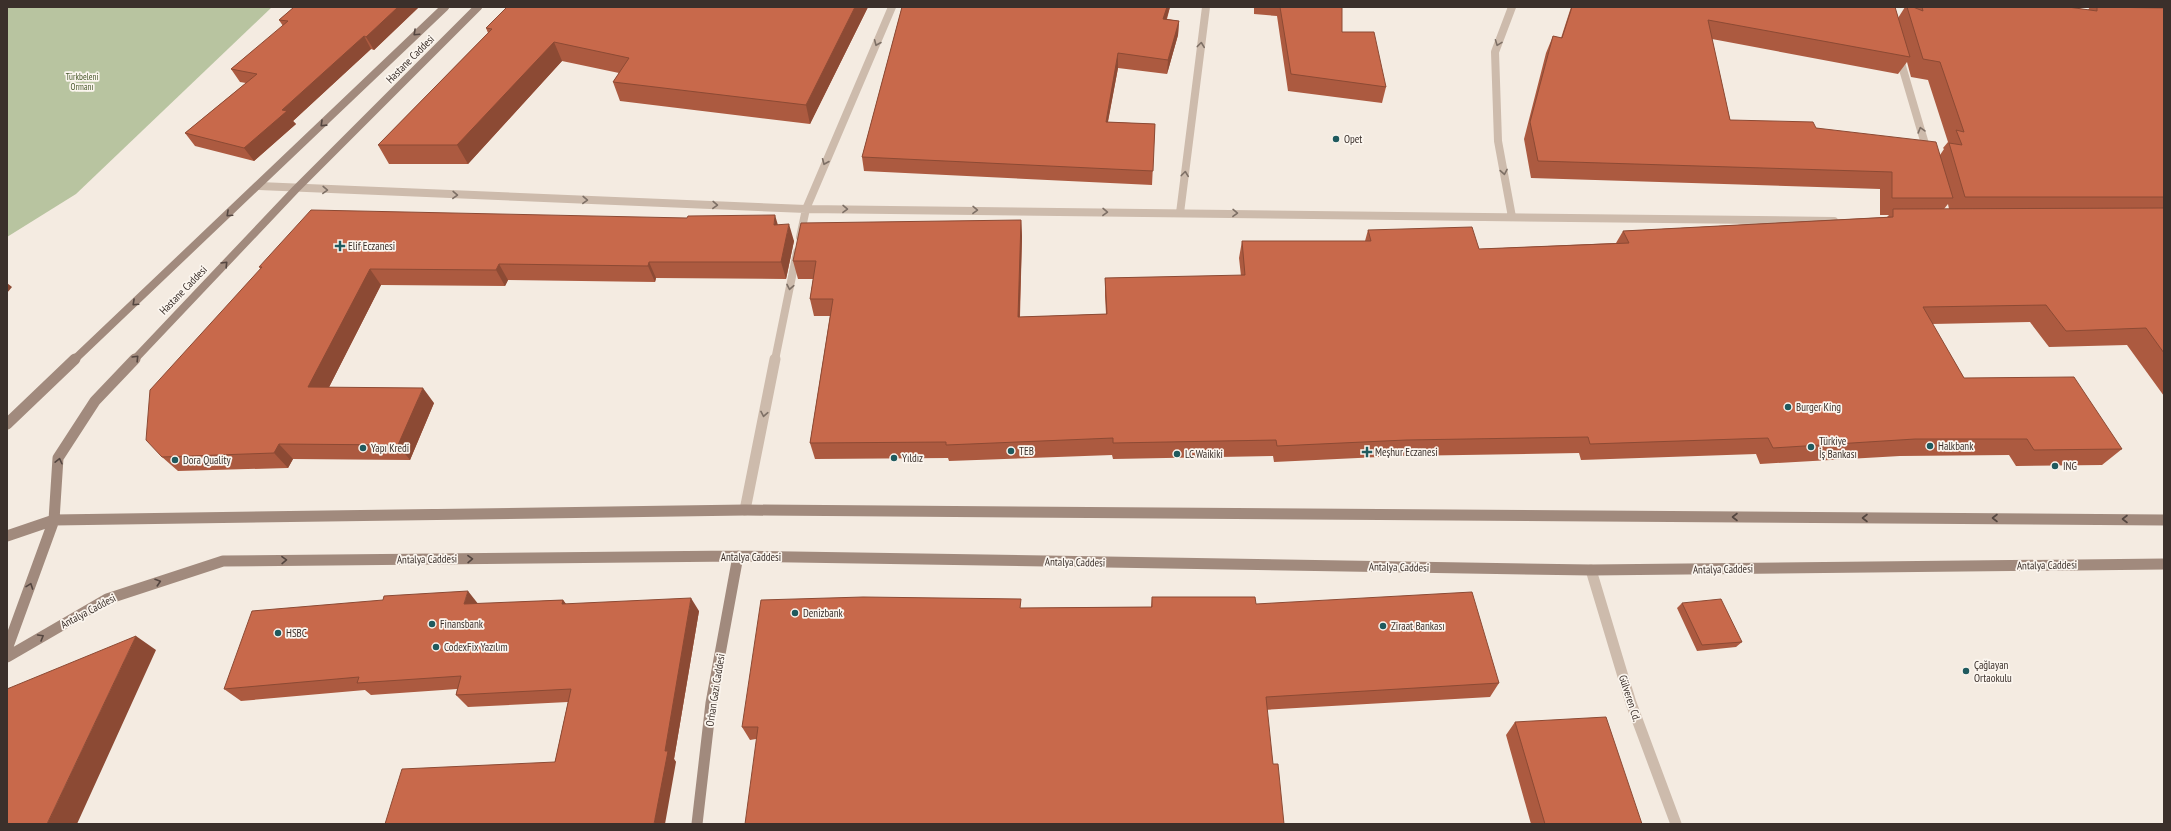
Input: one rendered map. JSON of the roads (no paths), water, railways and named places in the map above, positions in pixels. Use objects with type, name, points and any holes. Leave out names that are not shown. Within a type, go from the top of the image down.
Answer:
[{"type":"main road","name":"Hastane Caddesi","points":[[7,424],[259,186],[445,7]]},
{"type":"main road","name":"Hastane Caddesi","points":[[7,649],[54,520],[58,458],[95,401],[296,189],[478,7]]},
{"type":"main road","points":[[7,536],[54,520],[745,510],[2164,520]]},
{"type":"main road","name":"Antalya Caddesi","points":[[7,657],[107,599],[223,561],[738,556],[1591,570],[2164,564]]},
{"type":"main road","name":"Orhan Gazi Caddesi","points":[[697,824],[711,703],[738,556]]},
{"type":"street","points":[[745,510],[806,209],[892,7]]},
{"type":"street","points":[[1180,213],[1206,7]]},
{"type":"street","points":[[1512,7],[1495,52],[1498,141],[1512,217]]},
{"type":"street","points":[[1896,45],[1930,160]]},
{"type":"street","points":[[259,186],[296,189],[806,209],[1841,221]]},
{"type":"street","name":"Gülveren Cd.","points":[[1591,570],[1631,704],[1676,824]]},
{"type":"place","name":"Opet","points":[[1336,139]]},
{"type":"place","name":"Elif Eczanesi","points":[[340,246]]},
{"type":"place","name":"Burger King","points":[[1788,407]]},
{"type":"place","name":"Halkbank","points":[[1930,446]]},
{"type":"place","name":"Türkiye İş Bankası","points":[[1811,447]]},
{"type":"place","name":"Yapı Kredi","points":[[363,448]]},
{"type":"place","name":"TEB","points":[[1011,451]]},
{"type":"place","name":"Meşhur Eczanesi","points":[[1367,452]]},
{"type":"place","name":"LC Waikiki","points":[[1177,454]]},
{"type":"place","name":"Yıldız","points":[[894,458]]},
{"type":"place","name":"Dora Quality","points":[[175,460]]},
{"type":"place","name":"ING","points":[[2055,466]]},
{"type":"place","name":"Denizbank","points":[[795,613]]},
{"type":"place","name":"Finansbank","points":[[432,624]]},
{"type":"place","name":"Ziraat Bankası","points":[[1383,626]]},
{"type":"place","name":"HSBC","points":[[278,633]]},
{"type":"place","name":"CodexFix Yazılım","points":[[436,647]]},
{"type":"place","name":"Çağlayan Ortaokulu","points":[[1966,671]]},
{"type":"park label","name":"Türkbeleni Ormanı","points":[[82,82]]}]
